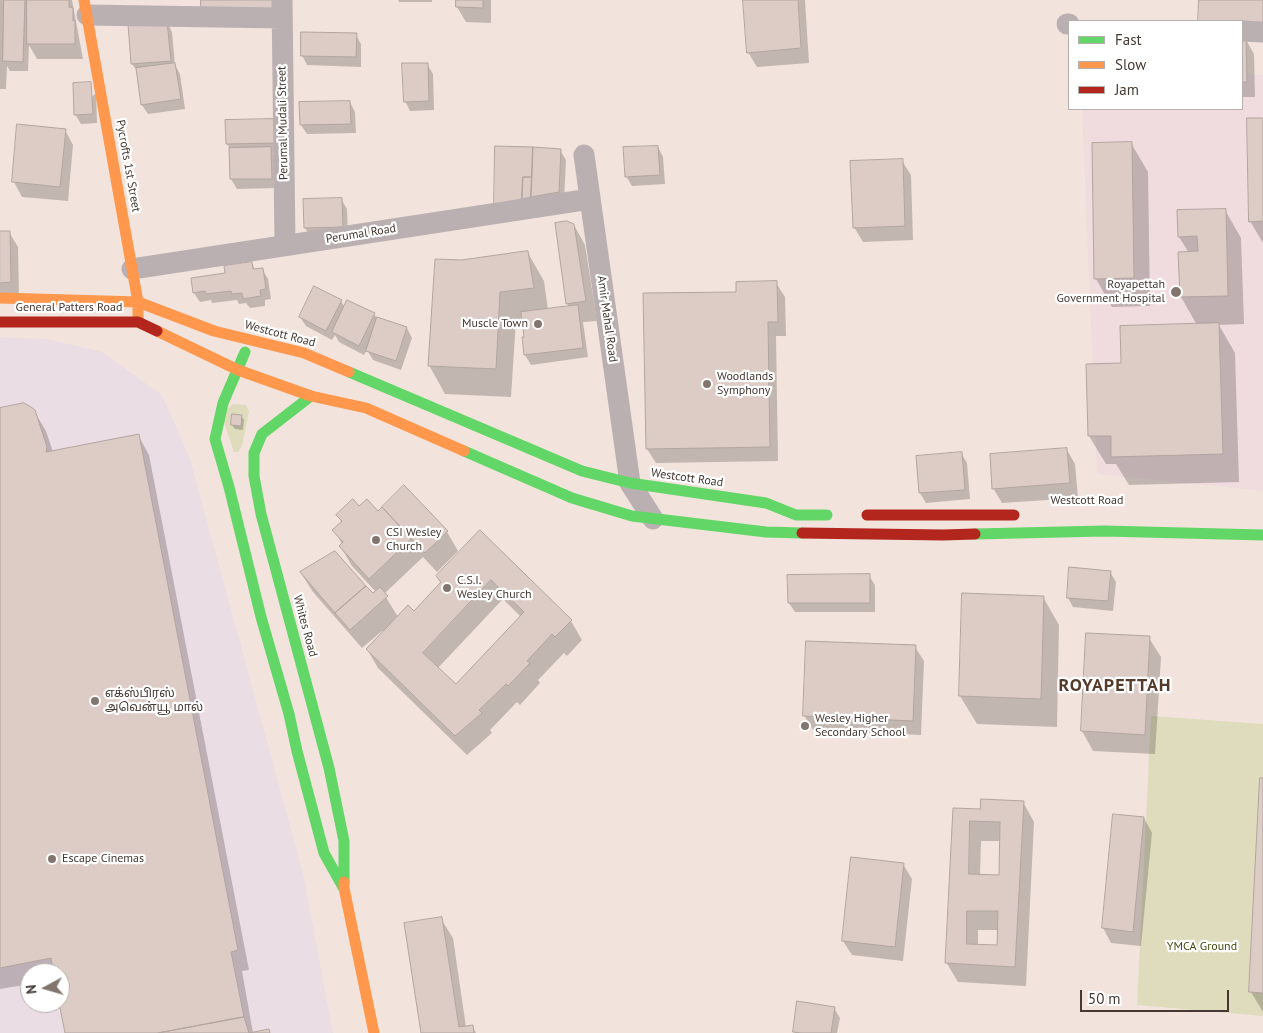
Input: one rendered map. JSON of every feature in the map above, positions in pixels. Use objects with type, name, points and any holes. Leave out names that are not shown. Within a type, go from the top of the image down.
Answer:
[{"type":"main road","name":"Pycrofts 1st Street","points":[[86,7],[138,302],[138,322]]},
{"type":"main road","name":"General Patters Road","points":[[0,298],[138,302]]},
{"type":"main road","name":"Westcott Road","points":[[138,302],[214,331],[304,353],[582,471],[630,483],[766,503],[796,515],[836,515]]},
{"type":"main road","name":"General Patters Road","points":[[0,322],[138,322]]},
{"type":"main road","points":[[138,322],[238,370],[311,396],[366,408],[572,498],[632,516],[766,532],[943,535],[1104,531],[1263,535]]},
{"type":"main road","points":[[238,370],[249,339]]},
{"type":"main road","name":"Whites Road","points":[[238,370],[223,403],[215,439],[261,617],[289,714],[324,853],[344,888]]},
{"type":"main road","name":"Whites Road","points":[[311,396],[262,434],[254,453],[254,476],[261,514],[329,768],[344,841],[344,888],[374,1033]]},
{"type":"main road","points":[[856,515],[1024,515]]},
{"type":"street","points":[[86,7],[282,9]]},
{"type":"street","name":"Perumal Mudali Street","points":[[282,9],[285,245]]},
{"type":"street","points":[[1243,32],[1263,32]]},
{"type":"street","name":"Amir Mahal Road","points":[[584,155],[630,483]]},
{"type":"street","name":"Perumal Road","points":[[132,269],[590,198]]},
{"type":"street","points":[[630,483],[653,519]]},
{"type":"shaded area","name":"Royapettah Government Hospital","points":[[1243,74],[1263,75],[1263,491],[1097,474],[1082,110],[1243,110]]},
{"type":"shaded area","name":"எக்ஸ்பிரஸ் அவென்யூ மால்","points":[[0,337],[47,339],[102,352],[162,395],[190,459],[303,873],[333,1033],[0,1033]]},
{"type":"green space","points":[[233,404],[246,405],[249,411],[242,446],[238,452],[234,452],[221,414]]},
{"type":"green space","name":"YMCA Ground","points":[[1151,716],[1263,724],[1263,1016],[1137,1005]]},
{"type":"building","points":[[4,0],[25,0],[23,62],[3,61]]},
{"type":"building","points":[[27,0],[69,0],[69,7],[73,8],[73,21],[75,20],[75,44],[27,44]]},
{"type":"building","points":[[201,0],[276,0],[276,12],[201,11]]},
{"type":"building","points":[[456,0],[483,0],[483,8],[456,7]]},
{"type":"building","points":[[743,0],[798,0],[801,48],[747,53]]},
{"type":"building","points":[[1199,0],[1263,0],[1263,25],[1243,20],[1198,20]]},
{"type":"building","points":[[167,21],[171,61],[131,64],[128,24]]},
{"type":"building","points":[[301,32],[357,33],[356,57],[301,56]]},
{"type":"building","points":[[1246,38],[1247,82],[1243,82],[1243,39]]},
{"type":"building","points":[[175,63],[181,99],[141,105],[136,68]]},
{"type":"building","points":[[402,63],[428,63],[429,101],[404,102]]},
{"type":"building","points":[[91,82],[93,114],[74,115],[73,83]]},
{"type":"building","points":[[350,101],[351,124],[300,125],[299,102]]},
{"type":"building","points":[[1247,118],[1263,118],[1263,221],[1249,222]]},
{"type":"building","points":[[275,119],[275,143],[226,144],[225,120]]},
{"type":"building","points":[[17,124],[66,129],[60,187],[12,182]]},
{"type":"building","points":[[1132,142],[1134,278],[1094,279],[1092,143]]},
{"type":"building","points":[[495,146],[533,147],[532,177],[523,177],[522,199],[494,205]]},
{"type":"building","points":[[658,146],[660,175],[625,177],[623,147]]},
{"type":"building","points":[[271,147],[272,179],[230,179],[229,148]]},
{"type":"building","points":[[533,147],[561,149],[559,192],[531,197]]},
{"type":"building","points":[[903,159],[905,226],[853,228],[850,161]]},
{"type":"building","points":[[523,177],[532,177],[531,197],[522,199]]},
{"type":"building","points":[[342,198],[343,227],[304,228],[303,199]]},
{"type":"building","points":[[1226,209],[1228,296],[1180,297],[1178,252],[1198,251],[1197,236],[1178,237],[1177,210]]},
{"type":"building","points":[[567,221],[574,224],[586,301],[566,304],[555,223]]},
{"type":"building","points":[[0,231],[10,231],[11,282],[0,283]]},
{"type":"building","points":[[528,251],[534,288],[500,292],[496,369],[428,366],[435,259],[461,260]]},
{"type":"building","points":[[252,262],[253,269],[263,268],[266,289],[260,290],[261,296],[243,299],[242,293],[232,294],[231,291],[206,294],[205,291],[193,293],[191,278],[225,273],[224,266]]},
{"type":"building","name":"Woodlands Symphony","points":[[777,281],[778,322],[768,322],[770,447],[646,449],[643,293],[736,292],[736,282]]},
{"type":"building","points":[[314,286],[342,300],[326,331],[299,317]]},
{"type":"building","points":[[347,300],[375,313],[359,346],[332,332]]},
{"type":"building","points":[[578,305],[583,348],[524,355],[521,312]]},
{"type":"building","points":[[377,317],[407,327],[396,361],[366,351]]},
{"type":"building","points":[[1219,323],[1223,454],[1111,457],[1111,436],[1088,436],[1086,364],[1121,363],[1120,326]]},
{"type":"building","name":"எக்ஸ்பிரஸ் அவென்யூ மால்","points":[[24,403],[35,410],[47,447],[46,452],[139,434],[238,950],[231,952],[244,1017],[158,1033],[65,1033],[61,1013],[70,1013],[70,963],[52,963],[51,958],[0,968],[0,408]]},
{"type":"building","points":[[232,414],[242,415],[241,426],[231,425]]},
{"type":"building","points":[[1067,448],[1070,483],[992,489],[990,454]]},
{"type":"building","points":[[962,452],[965,490],[919,493],[916,456]]},
{"type":"building","points":[[404,485],[448,531],[425,553],[382,507]]},
{"type":"building","name":"CSI Wesley Church","points":[[353,499],[359,506],[367,499],[378,511],[382,507],[411,539],[369,579],[339,546],[343,542],[332,530],[342,521],[336,515]]},
{"type":"building","points":[[480,530],[572,620],[555,637],[552,634],[527,661],[530,663],[508,686],[506,684],[479,710],[482,713],[455,736],[366,649],[408,605],[414,611],[441,582],[436,576]],"holes":[[[491,580],[524,612],[456,684],[423,653]]]},
{"type":"building","points":[[335,551],[366,586],[335,613],[300,572]]},
{"type":"building","points":[[1069,567],[1111,571],[1108,601],[1067,598]]},
{"type":"building","points":[[870,574],[870,603],[788,603],[787,575]]},
{"type":"building","points":[[366,586],[373,593],[380,587],[388,596],[350,630],[335,613]]},
{"type":"building","points":[[962,593],[1044,596],[1041,699],[959,696]]},
{"type":"building","points":[[1086,633],[1150,636],[1145,735],[1081,731]]},
{"type":"building","points":[[806,641],[916,645],[913,721],[803,716]]},
{"type":"building","points":[[1260,778],[1263,778],[1263,993],[1249,992]]},
{"type":"building","points":[[981,799],[1024,801],[1015,967],[945,963],[953,808],[980,809]],"holes":[[[970,821],[1000,822],[999,875],[969,874]],[[967,911],[998,911],[997,945],[967,944]]]},
{"type":"building","points":[[1113,814],[1144,817],[1133,932],[1102,928]]},
{"type":"building","points":[[851,857],[904,863],[895,947],[842,941]]},
{"type":"building","points":[[442,917],[459,1027],[473,1025],[474,1033],[421,1033],[404,923]]},
{"type":"building","points":[[797,1001],[835,1007],[831,1033],[793,1032]]},
{"type":"building","points":[[244,1017],[249,1033],[158,1033]]},
{"type":"building","points":[[269,1029],[270,1033],[249,1033]]},
{"type":"traffic: fast","points":[[245,352],[223,403],[215,439],[229,487],[261,617],[289,714],[324,853],[343,887]]},
{"type":"traffic: fast","points":[[349,372],[582,471],[630,483],[766,503],[796,515],[827,515]]},
{"type":"traffic: fast","points":[[311,396],[262,434],[254,453],[254,476],[261,514],[329,768],[344,841],[344,882]]},
{"type":"traffic: fast","points":[[464,451],[572,498],[632,516],[766,532],[802,533]]},
{"type":"traffic: fast","points":[[975,534],[1104,531],[1263,535]]},
{"type":"traffic: slow","points":[[84,0],[138,302],[138,319]]},
{"type":"traffic: slow","points":[[0,298],[138,302],[214,331],[304,353],[349,372]]},
{"type":"traffic: slow","points":[[157,331],[238,370],[311,396],[366,408],[464,451]]},
{"type":"traffic: slow","points":[[344,882],[374,1033]]},
{"type":"traffic: jam","points":[[0,322],[138,322],[157,331]]},
{"type":"traffic: jam","points":[[867,515],[1014,515]]},
{"type":"traffic: jam","points":[[802,533],[975,534]]},
{"type":"place","name":"Royapettah Government Hospital","points":[[1176,292]]},
{"type":"place","name":"Muscle Town","points":[[538,324]]},
{"type":"place","name":"Woodlands Symphony","points":[[707,384]]},
{"type":"place","name":"CSI Wesley Church","points":[[376,540]]},
{"type":"place","name":"C.S.I. Wesley Church","points":[[447,588]]},
{"type":"place","name":"எக்ஸ்பிரஸ் அவென்யூ மால்","points":[[95,701]]},
{"type":"place","name":"Wesley Higher Secondary School","points":[[805,726]]},
{"type":"place","name":"Escape Cinemas","points":[[52,859]]},
{"type":"district","name":"ROYAPETTAH","points":[[1115,686]]}]
